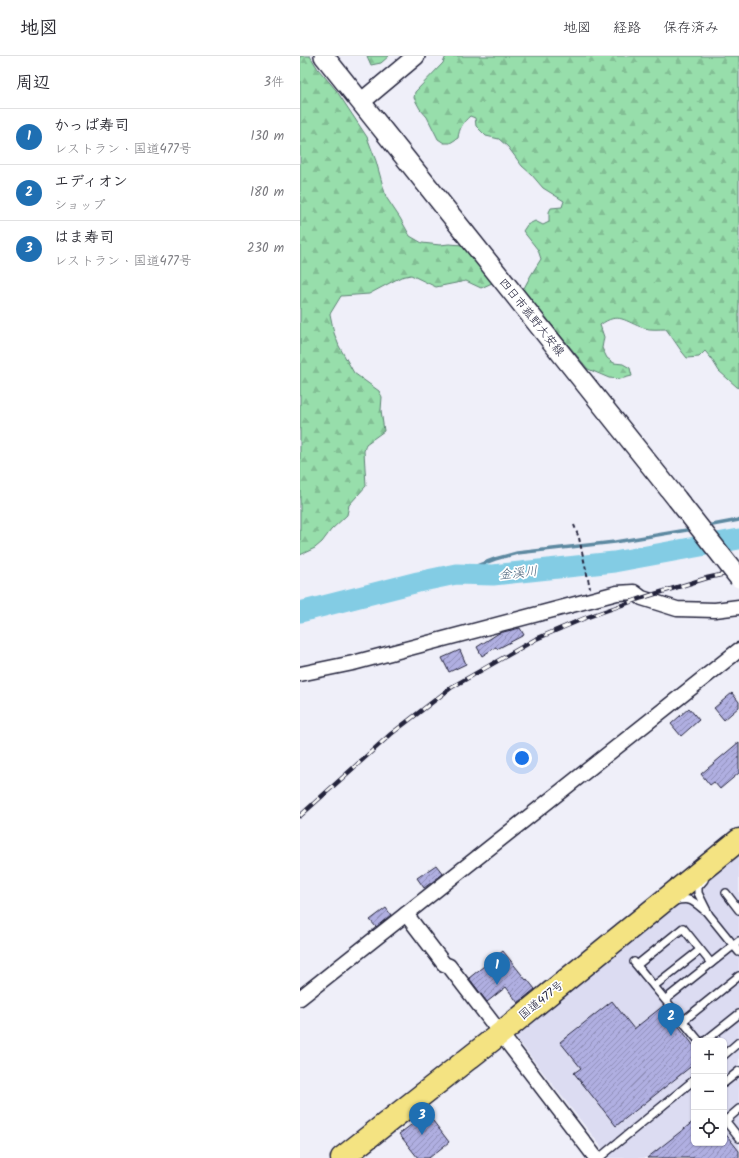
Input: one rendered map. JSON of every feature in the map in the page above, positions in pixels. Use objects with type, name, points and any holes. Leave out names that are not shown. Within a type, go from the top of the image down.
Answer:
[{"type":"highway","name":"国道477号","points":[[342,1158],[739,840]]},
{"type":"main road","name":"四日市菰野大安線","points":[[324,56],[739,578]]},
{"type":"street","points":[[361,102],[416,56]]},
{"type":"street","points":[[300,674],[353,663],[617,593],[634,592],[642,598],[677,609],[715,610],[739,607]]},
{"type":"street","points":[[300,998],[739,650]]},
{"type":"street","points":[[406,914],[444,964],[449,966],[501,1032],[596,1158]]},
{"type":"lane","points":[[708,913],[698,893],[698,887],[739,840]]},
{"type":"lane","points":[[685,884],[708,913],[737,943],[739,952]]},
{"type":"lane","points":[[726,893],[739,910]]},
{"type":"lane","points":[[645,916],[670,902],[684,898],[691,900],[708,913]]},
{"type":"lane","points":[[696,1038],[636,964],[683,928],[711,963]]},
{"type":"lane","points":[[666,999],[737,943]]},
{"type":"lane","points":[[654,986],[700,950]]},
{"type":"lane","points":[[683,1022],[739,976]]},
{"type":"lane","points":[[710,1038],[739,1014]]},
{"type":"lane","points":[[727,1052],[739,1042]]},
{"type":"lane","points":[[727,1081],[739,1071]]},
{"type":"lane","points":[[599,1158],[691,1082]]},
{"type":"lane","points":[[727,1118],[739,1109]]},
{"type":"lane","points":[[727,1123],[739,1138]]},
{"type":"path","points":[[574,525],[579,538],[589,582]]},
{"type":"shaded area","points":[[739,848],[739,1158],[610,1158],[513,1034]]},
{"type":"green space","points":[[300,56],[310,56],[318,69],[336,90],[367,137],[376,161],[386,197],[410,236],[422,243],[463,245],[492,283],[481,288],[466,281],[436,287],[411,275],[401,277],[369,294],[341,296],[330,314],[334,333],[339,346],[354,373],[379,391],[382,397],[381,410],[384,431],[366,444],[364,451],[366,486],[349,505],[347,515],[315,548],[300,555]]},
{"type":"green space","points":[[367,56],[389,56],[381,63],[371,65]]},
{"type":"green space","points":[[446,56],[739,56],[739,388],[719,371],[705,351],[699,357],[687,358],[666,329],[647,329],[617,318],[600,325],[604,337],[602,348],[607,358],[614,363],[623,364],[630,368],[632,376],[620,379],[609,378],[588,369],[523,290],[541,259],[538,250],[523,231],[527,225],[535,221],[543,225],[549,222],[549,212],[551,208],[562,207],[564,201],[543,188],[522,166],[508,147],[499,139],[486,136],[476,126],[475,118],[470,116],[463,123],[458,138],[450,143],[444,143],[438,139],[427,117],[420,109],[414,98],[415,92],[443,63]]},
{"type":"building","points":[[520,628],[524,635],[497,649],[496,647],[482,656],[477,647],[499,633]]},
{"type":"building","points":[[460,650],[466,664],[449,672],[442,658]]},
{"type":"building","points":[[732,693],[739,702],[739,707],[724,720],[714,708]]},
{"type":"building","points":[[689,708],[699,720],[681,736],[671,724]]},
{"type":"building","points":[[739,742],[739,773],[720,789],[714,782],[710,785],[701,774]]},
{"type":"building","points":[[436,865],[443,874],[424,888],[417,878]]},
{"type":"building","points":[[386,908],[391,915],[376,927],[370,920]]},
{"type":"building","points":[[503,951],[535,989],[518,1003],[506,987],[487,1002],[469,978]]},
{"type":"building","points":[[612,1001],[634,1029],[663,1006],[691,1042],[691,1066],[616,1126],[574,1073],[581,1068],[560,1042]]},
{"type":"building","points":[[427,1113],[449,1142],[429,1158],[418,1158],[399,1134]]},
{"type":"building","points":[[691,1123],[691,1146],[727,1146],[727,1136],[739,1151],[739,1158],[647,1158]]},
{"type":"waterway","points":[[707,526],[739,520]]},
{"type":"waterway","points":[[456,574],[495,559],[517,553],[615,542],[693,529]]},
{"type":"waterway","name":"金溪川","points":[[300,612],[418,582],[456,574],[493,575],[614,562],[739,539]]},
{"type":"railway","points":[[300,816],[391,734],[452,687],[536,639],[585,618],[642,598],[707,578],[739,571]]},
{"type":"place","name":"かっぱ寿司","points":[[497,985]]},
{"type":"place","name":"エディオン","points":[[671,1036]]},
{"type":"place","name":"はま寿司","points":[[422,1135]]}]
